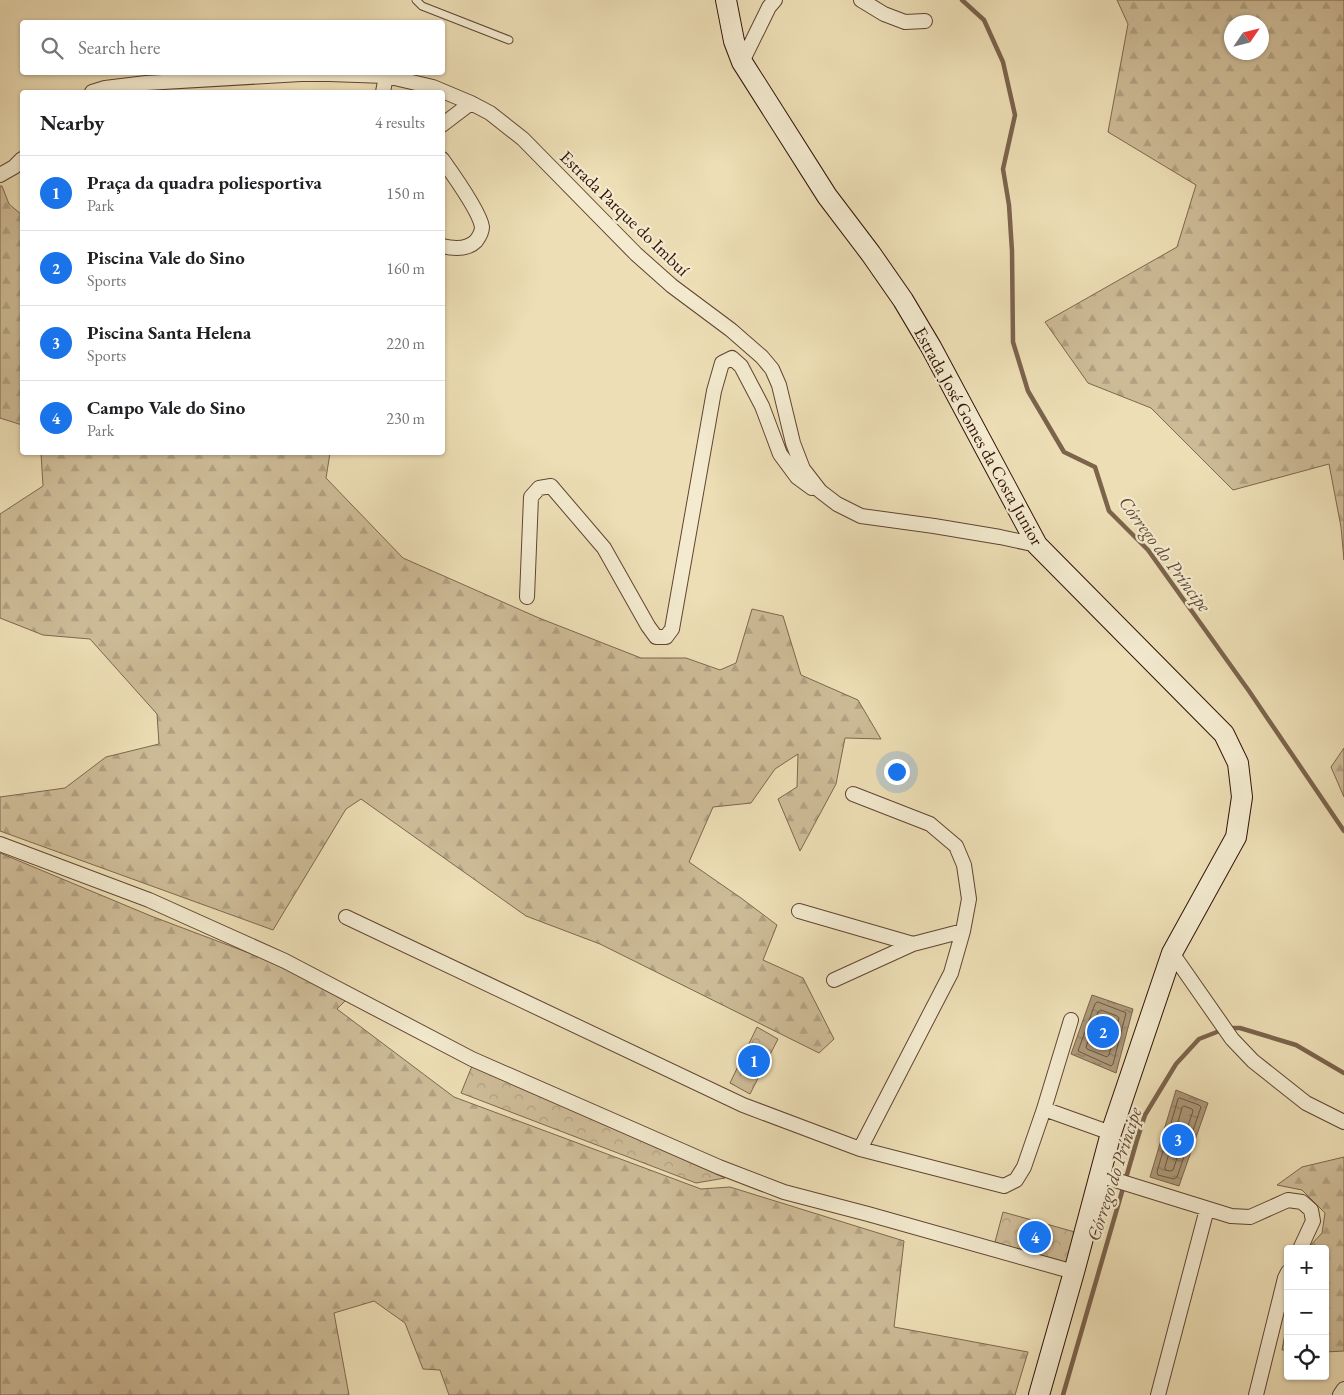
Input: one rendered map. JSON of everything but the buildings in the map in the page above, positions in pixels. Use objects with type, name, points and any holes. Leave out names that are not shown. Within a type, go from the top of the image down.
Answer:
[{"type":"street","name":"Estrada José Gomes da Costa Junior","points":[[726,0],[734,41],[742,62],[828,196],[872,254],[903,300],[931,347],[1037,545],[1224,734],[1238,763],[1242,797],[1236,837],[1172,953],[1111,1133],[1108,1178],[1074,1272],[1039,1395]]},
{"type":"street","points":[[742,62],[769,7],[775,0]]},
{"type":"street","points":[[861,0],[884,14],[905,22],[925,21]]},
{"type":"street","name":"Estrada Parque do Imbuí","points":[[98,90],[146,83],[284,75]]},
{"type":"street","name":"Estrada Parque do Imbuí","points":[[344,75],[386,76],[440,90]]},
{"type":"street","points":[[383,90],[386,76]]},
{"type":"street","name":"Estrada Parque do Imbuí","points":[[445,92],[490,113],[522,139],[636,254],[672,286],[731,330],[762,357],[772,369],[779,385],[793,443],[803,469],[820,491],[837,504],[861,516],[934,526],[1037,545]]},
{"type":"street","points":[[445,123],[471,103]]},
{"type":"street","points":[[0,175],[20,161]]},
{"type":"street","points":[[445,163],[477,212],[482,228],[478,238],[471,246],[454,249],[445,247]]},
{"type":"street","points":[[527,597],[532,497],[539,488],[551,486],[604,548],[656,637],[666,637],[672,629],[714,391],[722,363],[732,358],[741,366],[758,398],[780,454],[797,477],[810,487],[820,491]]},
{"type":"street","points":[[853,794],[930,824],[956,846],[964,865],[969,900],[963,931],[951,973],[860,1149]]},
{"type":"street","points":[[0,844],[149,900],[222,932],[285,961],[472,1059],[719,1167],[784,1192],[1074,1272]]},
{"type":"street","points":[[799,911],[913,944]]},
{"type":"street","points":[[346,917],[743,1105],[860,1149],[1004,1186],[1016,1180],[1024,1167],[1071,1020]]},
{"type":"street","points":[[834,980],[913,944],[963,931]]},
{"type":"street","points":[[1172,953],[1232,1039],[1253,1061],[1306,1104],[1344,1122]]},
{"type":"street","points":[[1044,1109],[1111,1133]]},
{"type":"street","points":[[1108,1178],[1230,1216],[1250,1217],[1288,1200],[1302,1202],[1311,1210],[1313,1221],[1302,1245]]},
{"type":"street","points":[[1158,1395],[1207,1209]]},
{"type":"street","points":[[1256,1395],[1284,1282]]},
{"type":"street","points":[[1340,1395],[1344,1389]]},
{"type":"lane","points":[[416,0],[422,6],[509,40]]},
{"type":"green space","points":[[1117,0],[1344,0],[1344,560],[1341,527],[1329,464],[1233,490],[1151,408],[1088,383],[1045,322],[1177,247],[1196,185],[1108,132],[1128,24]]},
{"type":"green space","points":[[0,186],[2,186],[9,204],[20,213],[20,424],[0,418]]},
{"type":"green space","points":[[41,455],[330,455],[326,478],[403,558],[539,618],[641,658],[686,658],[720,670],[736,663],[752,609],[783,616],[801,675],[858,700],[881,739],[845,738],[836,784],[800,851],[778,799],[797,787],[798,754],[775,769],[751,803],[713,807],[689,862],[777,925],[763,960],[803,978],[834,1039],[819,1053],[600,944],[526,916],[361,799],[346,809],[273,930],[0,831],[0,797],[65,788],[106,757],[159,744],[157,714],[90,639],[43,635],[0,618],[0,514],[43,486]]},
{"type":"green space","points":[[1344,748],[1344,797],[1331,767]]},
{"type":"green space","points":[[0,853],[151,916],[257,956],[348,998],[337,1009],[454,1097],[701,1189],[730,1187],[904,1241],[894,1327],[1028,1352],[1015,1395],[449,1395],[440,1370],[423,1369],[405,1323],[374,1301],[334,1313],[349,1395],[0,1395]]},
{"type":"green space","points":[[757,1027],[778,1039],[750,1094],[730,1083]]},
{"type":"green space","points":[[472,1066],[725,1178],[696,1183],[461,1093]]},
{"type":"green space","points":[[1344,1157],[1344,1351],[1329,1352],[1329,1245],[1311,1245],[1322,1233],[1325,1213],[1302,1190],[1277,1185],[1302,1167]]},
{"type":"green space","points":[[1003,1212],[1075,1232],[1068,1265],[995,1242]]},
{"type":"water","points":[[1092,995],[1133,1009],[1116,1073],[1071,1054]]},
{"type":"water","points":[[1176,1090],[1208,1103],[1179,1186],[1150,1177]]},
{"type":"waterway","name":"Córrego do Príncipe","points":[[962,0],[984,20],[1003,62],[1015,115],[1003,169],[1009,205],[1012,251],[1013,342],[1028,391],[1064,452],[1095,467],[1109,511],[1148,550],[1249,691],[1344,831]]},
{"type":"waterway","name":"Córrego do Príncipe","points":[[1063,1395],[1145,1115],[1176,1064],[1199,1039],[1227,1028],[1240,1028],[1296,1045],[1344,1073]]},
{"type":"place","name":"Piscina Vale do Sino","points":[[1103,1032]]},
{"type":"place","name":"Praça da quadra poliesportiva","points":[[754,1061]]},
{"type":"place","name":"Piscina Santa Helena","points":[[1178,1140]]},
{"type":"place","name":"Campo Vale do Sino","points":[[1035,1237]]}]
